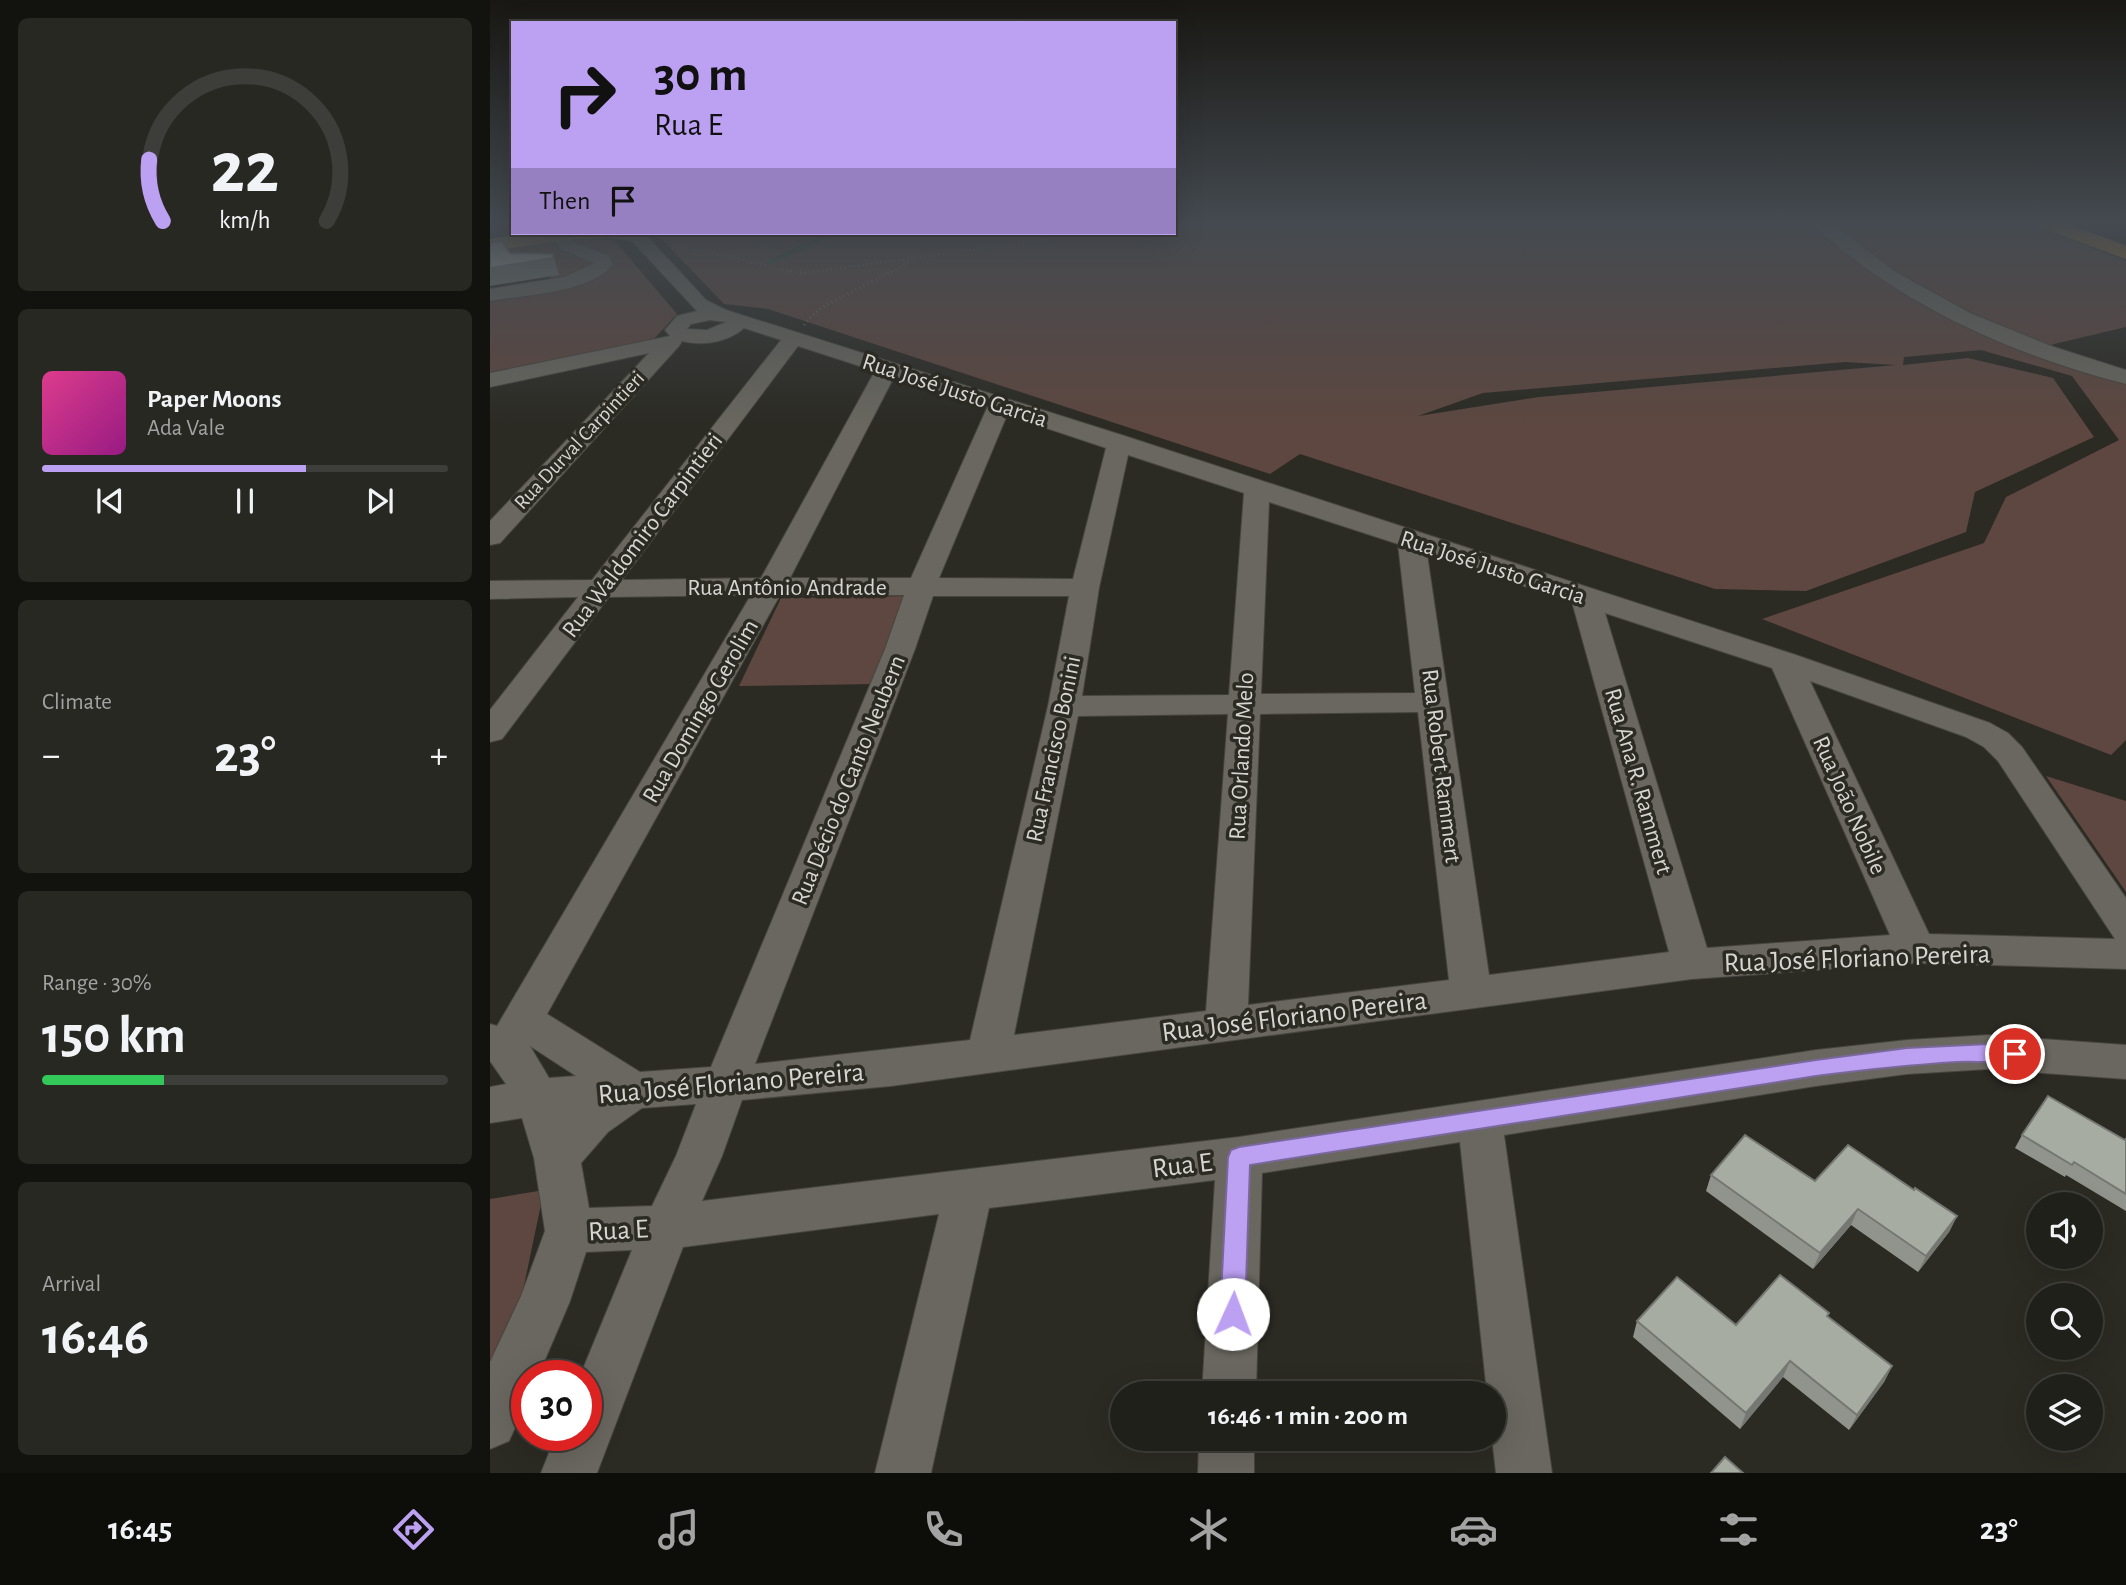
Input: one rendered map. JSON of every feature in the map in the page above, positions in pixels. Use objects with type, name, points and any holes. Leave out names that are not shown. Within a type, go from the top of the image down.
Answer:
[{"type":"street","points":[[490,295],[518,290]]},
{"type":"street","points":[[687,290],[699,304],[728,321]]},
{"type":"street","points":[[1913,290],[1947,309],[2051,352],[2126,377]]},
{"type":"street","name":"Rua Durval Carpintieri","points":[[490,537],[678,333],[699,304]]},
{"type":"street","name":"Rua José Justo Garcia","points":[[490,380],[678,333],[711,335],[728,321],[782,334],[1119,442],[1257,490],[1785,662],[1979,730],[1996,740],[2010,754],[2126,928]]},
{"type":"street","name":"Rua Waldomiro Carpintieri","points":[[490,732],[603,588],[782,334]]},
{"type":"street","name":"Rua Domingo Gerolim","points":[[506,1036],[771,586],[887,369]]},
{"type":"street","points":[[490,398],[516,375]]},
{"type":"street","name":"Rua Décio do Canto Neubern","points":[[602,1388],[666,1227],[699,1156],[849,779],[922,586],[1000,405]]},
{"type":"street","name":"Rua Francisco Bonini","points":[[988,1055],[1064,706],[1085,589],[1119,442]]},
{"type":"street","name":"Rua Orlando Melo","points":[[1226,1023],[1257,490]]},
{"type":"street","name":"Rua Robert Rammert","points":[[1411,540],[1471,992]]},
{"type":"street","name":"Rua Antônio Andrade","points":[[490,590],[771,586],[1085,589]]},
{"type":"street","name":"Rua Ana R. Rammert","points":[[1586,598],[1692,964]]},
{"type":"street","name":"Rua João Nobile","points":[[1785,662],[1916,948]]},
{"type":"street","points":[[1064,706],[1434,702]]},
{"type":"street","name":"Rua José Floriano Pereira","points":[[490,1105],[538,1097],[802,1078],[1692,964],[1916,948],[2126,954]]},
{"type":"street","points":[[506,1036],[633,1090]]},
{"type":"street","points":[[490,1422],[545,1301],[569,1231],[557,1158],[538,1097],[506,1036]]},
{"type":"street","name":"Rua E","points":[[569,1231],[666,1227],[1239,1157],[1907,1056],[1989,1052],[2126,1062]]},
{"type":"street","points":[[557,1158],[592,1119],[633,1090]]},
{"type":"street","points":[[1480,1122],[1524,1473]]},
{"type":"street","points":[[1230,1381],[1239,1157]]},
{"type":"street","points":[[903,1473],[969,1190]]},
{"type":"street","points":[[569,1473],[577,1451]]},
{"type":"street","points":[[1226,1473],[1227,1451]]},
{"type":"path","points":[[782,334],[819,309],[856,290]]},
{"type":"shaded area","points":[[506,290],[656,290],[677,314],[653,340],[490,375],[490,293]]},
{"type":"shaded area","points":[[710,290],[2126,290],[2126,327],[2054,344],[2037,351],[2126,382],[2126,740],[2111,755],[1762,619],[1984,543],[2006,497],[2119,440],[2072,376],[1981,350],[1904,357],[1903,365],[1968,358],[2053,378],[2094,437],[1975,492],[1966,532],[1806,591],[1715,589],[1300,454],[1270,474],[768,309],[724,304]],"holes":[[[1845,362],[1896,365],[1539,397],[1418,416],[1483,393]]]},
{"type":"shaded area","points":[[911,596],[879,684],[739,686],[781,598]]},
{"type":"shaded area","points":[[2046,776],[2126,801],[2126,892]]},
{"type":"shaded area","points":[[544,1190],[515,1329],[490,1384],[490,1199]]},
{"type":"building","points":[[2048,1096],[2126,1139],[2126,1194],[2074,1162],[2072,1165],[2022,1135]]},
{"type":"building","points":[[1745,1135],[1815,1181],[1848,1145],[1957,1216],[1926,1256],[1858,1209],[1820,1253],[1711,1175]]},
{"type":"building","points":[[1780,1275],[1829,1313],[1827,1316],[1892,1366],[1857,1415],[1790,1361],[1746,1413],[1637,1321],[1677,1277],[1736,1325]]},
{"type":"building","points":[[1725,1457],[1743,1473],[1711,1473]]},
{"type":"route","points":[[1233,1314],[1239,1157],[1480,1122],[1816,1068],[1907,1056],[1989,1052],[2015,1054]]}]
